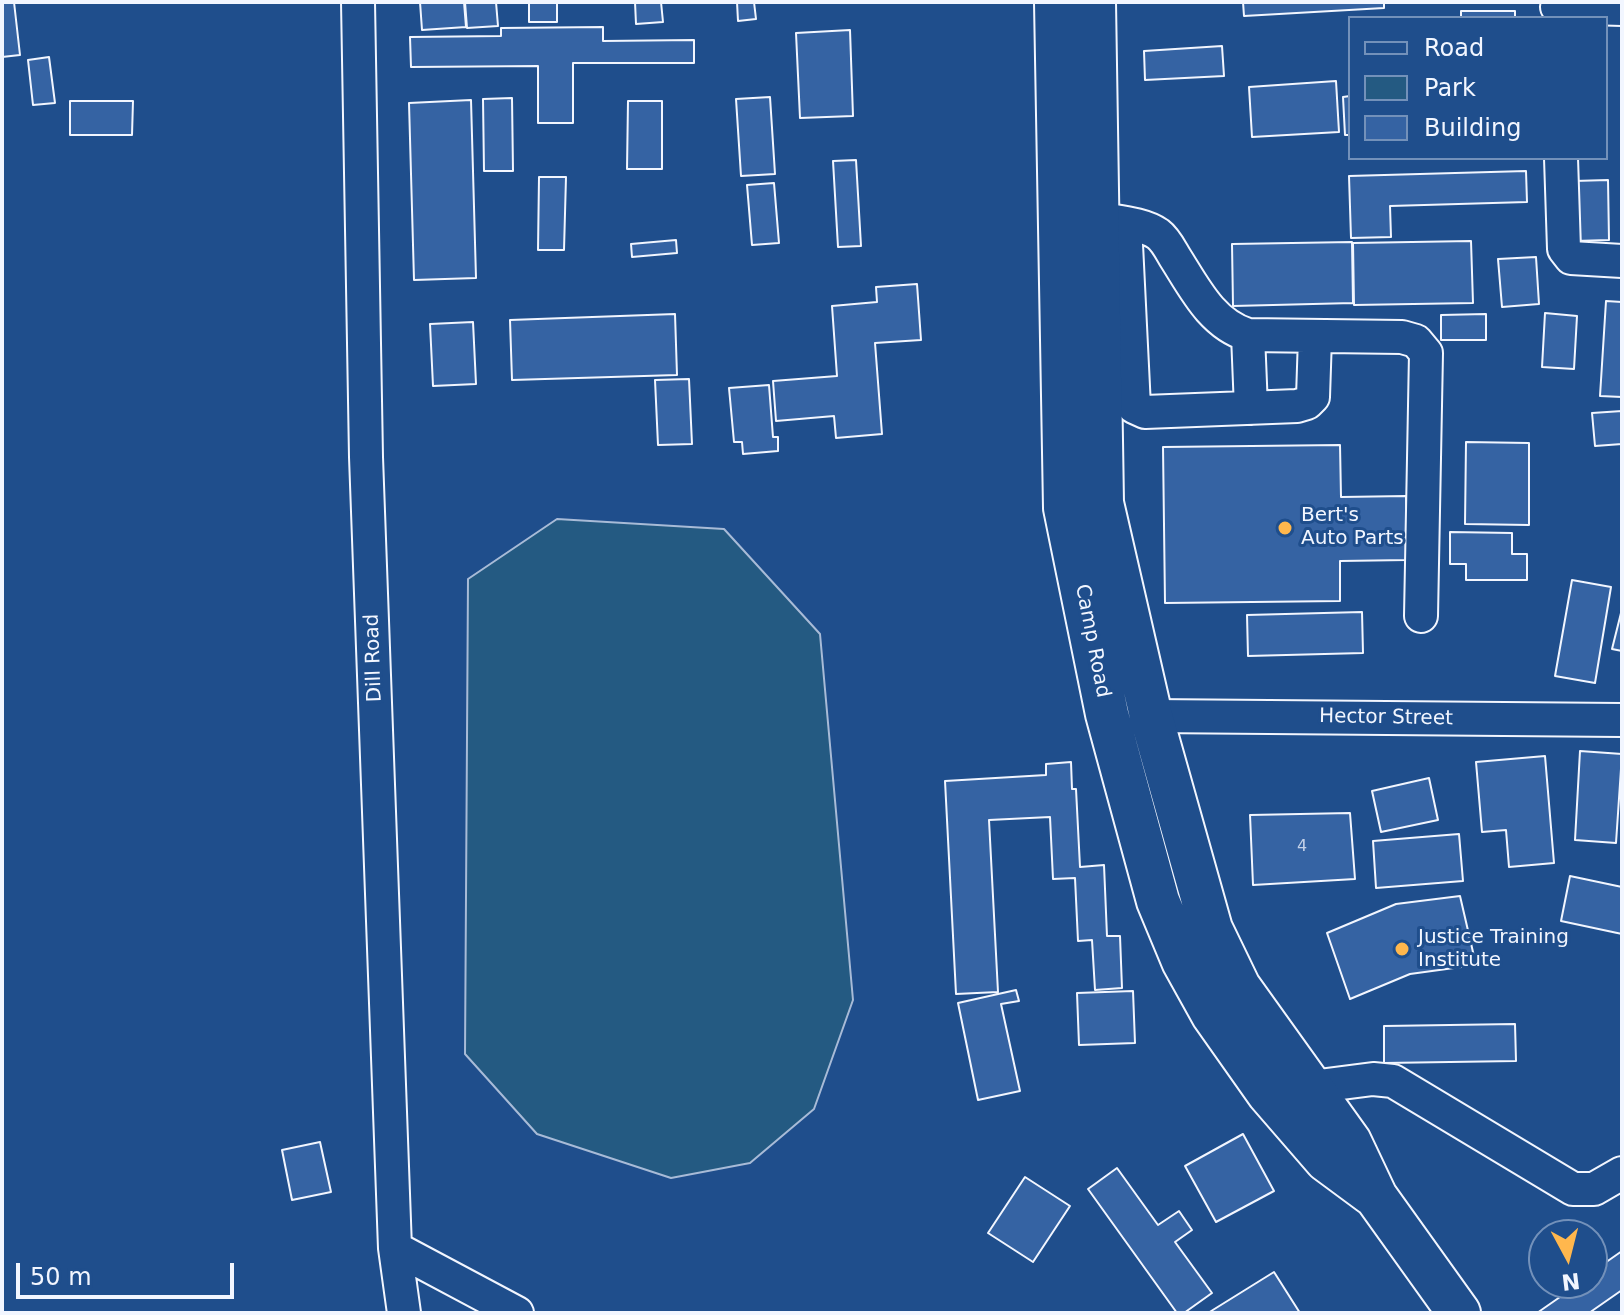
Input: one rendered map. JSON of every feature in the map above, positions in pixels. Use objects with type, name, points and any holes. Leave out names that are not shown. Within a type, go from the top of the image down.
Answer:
[{"type":"main road","name":"Camp Road","points":[[1056,2],[1076,68],[1111,221],[1102,503],[1151,716],[1211,929],[1239,987],[1350,1142],[1376,1197],[1459,1313]]},
{"type":"main road","name":"Camp Road","points":[[1094,2],[1076,68],[1065,508],[1107,714],[1158,901],[1183,961],[1213,1015],[1268,1093],[1326,1160],[1376,1197]]},
{"type":"street","name":"Dill Road","points":[[358,2],[366,457],[395,1248],[404,1313]]},
{"type":"street","points":[[1557,9],[1622,9]]},
{"type":"street","points":[[1561,160],[1564,249],[1567,255],[1571,258],[1622,261]]},
{"type":"street","points":[[1315,337],[1313,397],[1307,403],[1297,406],[1145,412],[1134,407],[1111,221],[1149,229],[1162,237],[1206,305],[1224,324],[1248,335],[1402,337],[1416,341],[1426,353],[1421,616]]},
{"type":"street","points":[[1248,335],[1251,408]]},
{"type":"street","name":"Hector Street","points":[[1151,716],[1622,720]]},
{"type":"street","points":[[1311,1087],[1373,1079],[1393,1081],[1573,1189],[1594,1189],[1622,1173]]},
{"type":"street","points":[[395,1248],[517,1313]]},
{"type":"green space","points":[[557,519],[724,529],[820,634],[853,1000],[814,1109],[750,1163],[671,1178],[537,1134],[465,1054],[468,579]]},
{"type":"building","points":[[2,2],[14,2],[20,55],[2,57]]},
{"type":"building","points":[[420,2],[464,2],[466,27],[422,30]]},
{"type":"building","points":[[465,2],[496,2],[498,26],[467,28]]},
{"type":"building","points":[[529,2],[557,2],[557,22],[529,22]]},
{"type":"building","points":[[635,2],[661,2],[663,22],[636,24]]},
{"type":"building","points":[[737,2],[754,2],[756,19],[738,21]]},
{"type":"building","points":[[1243,2],[1384,2],[1384,8],[1244,16]]},
{"type":"building","points":[[1461,11],[1515,11],[1515,16],[1461,16]]},
{"type":"building","points":[[603,27],[603,41],[694,40],[694,63],[573,63],[573,123],[538,123],[538,66],[411,67],[410,37],[501,36],[501,28]]},
{"type":"building","points":[[850,30],[853,116],[800,118],[796,33]]},
{"type":"building","points":[[1222,46],[1224,76],[1145,80],[1144,51]]},
{"type":"building","points":[[49,57],[55,103],[33,105],[28,60]]},
{"type":"building","points":[[1336,81],[1339,132],[1252,137],[1249,87]]},
{"type":"building","points":[[1348,96],[1348,135],[1345,135],[1343,97]]},
{"type":"building","points":[[770,97],[775,174],[741,176],[736,99]]},
{"type":"building","points":[[512,98],[513,171],[484,171],[483,99]]},
{"type":"building","points":[[471,100],[476,278],[414,280],[409,103]]},
{"type":"building","points":[[70,101],[133,101],[132,135],[70,135]]},
{"type":"building","points":[[628,101],[662,101],[662,169],[627,169]]},
{"type":"building","points":[[856,160],[861,246],[838,247],[833,161]]},
{"type":"building","points":[[1526,171],[1527,202],[1390,206],[1391,237],[1351,238],[1349,176]]},
{"type":"building","points":[[539,177],[566,177],[564,250],[538,250]]},
{"type":"building","points":[[1608,180],[1609,240],[1575,241],[1574,181]]},
{"type":"building","points":[[774,183],[779,243],[752,245],[747,185]]},
{"type":"building","points":[[676,240],[677,253],[632,257],[631,244]]},
{"type":"building","points":[[1471,241],[1473,303],[1354,305],[1353,243]]},
{"type":"building","points":[[1352,242],[1353,303],[1233,306],[1232,244]]},
{"type":"building","points":[[1536,257],[1539,304],[1502,307],[1498,259]]},
{"type":"building","points":[[917,284],[921,340],[875,343],[882,434],[836,438],[834,416],[776,421],[773,381],[837,376],[832,306],[877,302],[876,287]]},
{"type":"building","points":[[1606,301],[1622,302],[1622,397],[1600,396]]},
{"type":"building","points":[[1545,313],[1577,316],[1574,369],[1542,367]]},
{"type":"building","points":[[675,314],[677,375],[512,380],[510,320]]},
{"type":"building","points":[[1486,314],[1486,340],[1441,340],[1441,315]]},
{"type":"building","points":[[473,322],[476,384],[433,386],[430,324]]},
{"type":"building","points":[[689,379],[692,444],[658,445],[655,380]]},
{"type":"building","points":[[769,385],[773,437],[778,437],[778,451],[743,454],[742,442],[734,442],[729,388]]},
{"type":"building","points":[[1622,411],[1622,444],[1595,446],[1592,413]]},
{"type":"building","points":[[1466,442],[1529,443],[1529,525],[1465,524]]},
{"type":"building","name":"Bert's Auto Parts","points":[[1340,445],[1341,497],[1406,496],[1407,560],[1340,561],[1340,601],[1165,603],[1163,447]]},
{"type":"building","points":[[1450,532],[1512,533],[1512,554],[1527,554],[1527,580],[1466,580],[1466,564],[1450,564]]},
{"type":"building","points":[[1572,580],[1611,587],[1595,683],[1555,676]]},
{"type":"building","points":[[1622,609],[1622,651],[1612,649]]},
{"type":"building","points":[[1362,612],[1363,653],[1248,656],[1247,615]]},
{"type":"building","points":[[1580,751],[1622,754],[1616,843],[1575,840]]},
{"type":"building","points":[[1545,756],[1554,863],[1509,867],[1506,830],[1482,832],[1476,762]]},
{"type":"building","points":[[1071,762],[1072,789],[1076,789],[1080,867],[1104,865],[1107,936],[1120,936],[1122,988],[1095,990],[1092,940],[1078,941],[1075,878],[1053,879],[1050,817],[989,820],[998,992],[956,994],[945,781],[1046,775],[1046,764]]},
{"type":"building","points":[[1429,778],[1438,820],[1381,832],[1372,791]]},
{"type":"building","points":[[1350,813],[1355,879],[1253,885],[1250,815]]},
{"type":"building","points":[[1459,834],[1463,881],[1376,888],[1373,841]]},
{"type":"building","points":[[1570,876],[1622,887],[1622,934],[1561,921]]},
{"type":"building","name":"Justice Training Institute","points":[[1460,896],[1476,965],[1410,974],[1350,999],[1327,933],[1396,904]]},
{"type":"building","points":[[1016,990],[1019,1001],[1001,1004],[1020,1091],[978,1100],[958,1003]]},
{"type":"building","points":[[1133,991],[1135,1043],[1079,1045],[1077,993]]},
{"type":"building","points":[[1515,1024],[1516,1061],[1384,1063],[1384,1026]]},
{"type":"building","points":[[1243,1134],[1274,1191],[1216,1222],[1185,1166]]},
{"type":"building","points":[[320,1142],[331,1192],[292,1200],[282,1150]]},
{"type":"building","points":[[1117,1168],[1158,1225],[1179,1211],[1192,1230],[1175,1242],[1212,1293],[1184,1313],[1177,1313],[1088,1189]]},
{"type":"building","points":[[1025,1177],[1070,1206],[1033,1262],[988,1233]]},
{"type":"building","points":[[1622,1251],[1622,1290],[1589,1313],[1537,1313],[1557,1299],[1608,1299],[1608,1261]]},
{"type":"building","points":[[1274,1272],[1300,1313],[1208,1313]]},
{"type":"place","name":"Bert's Auto Parts","points":[[1285,528]]},
{"type":"place","name":"Justice Training Institute","points":[[1402,949]]}]
